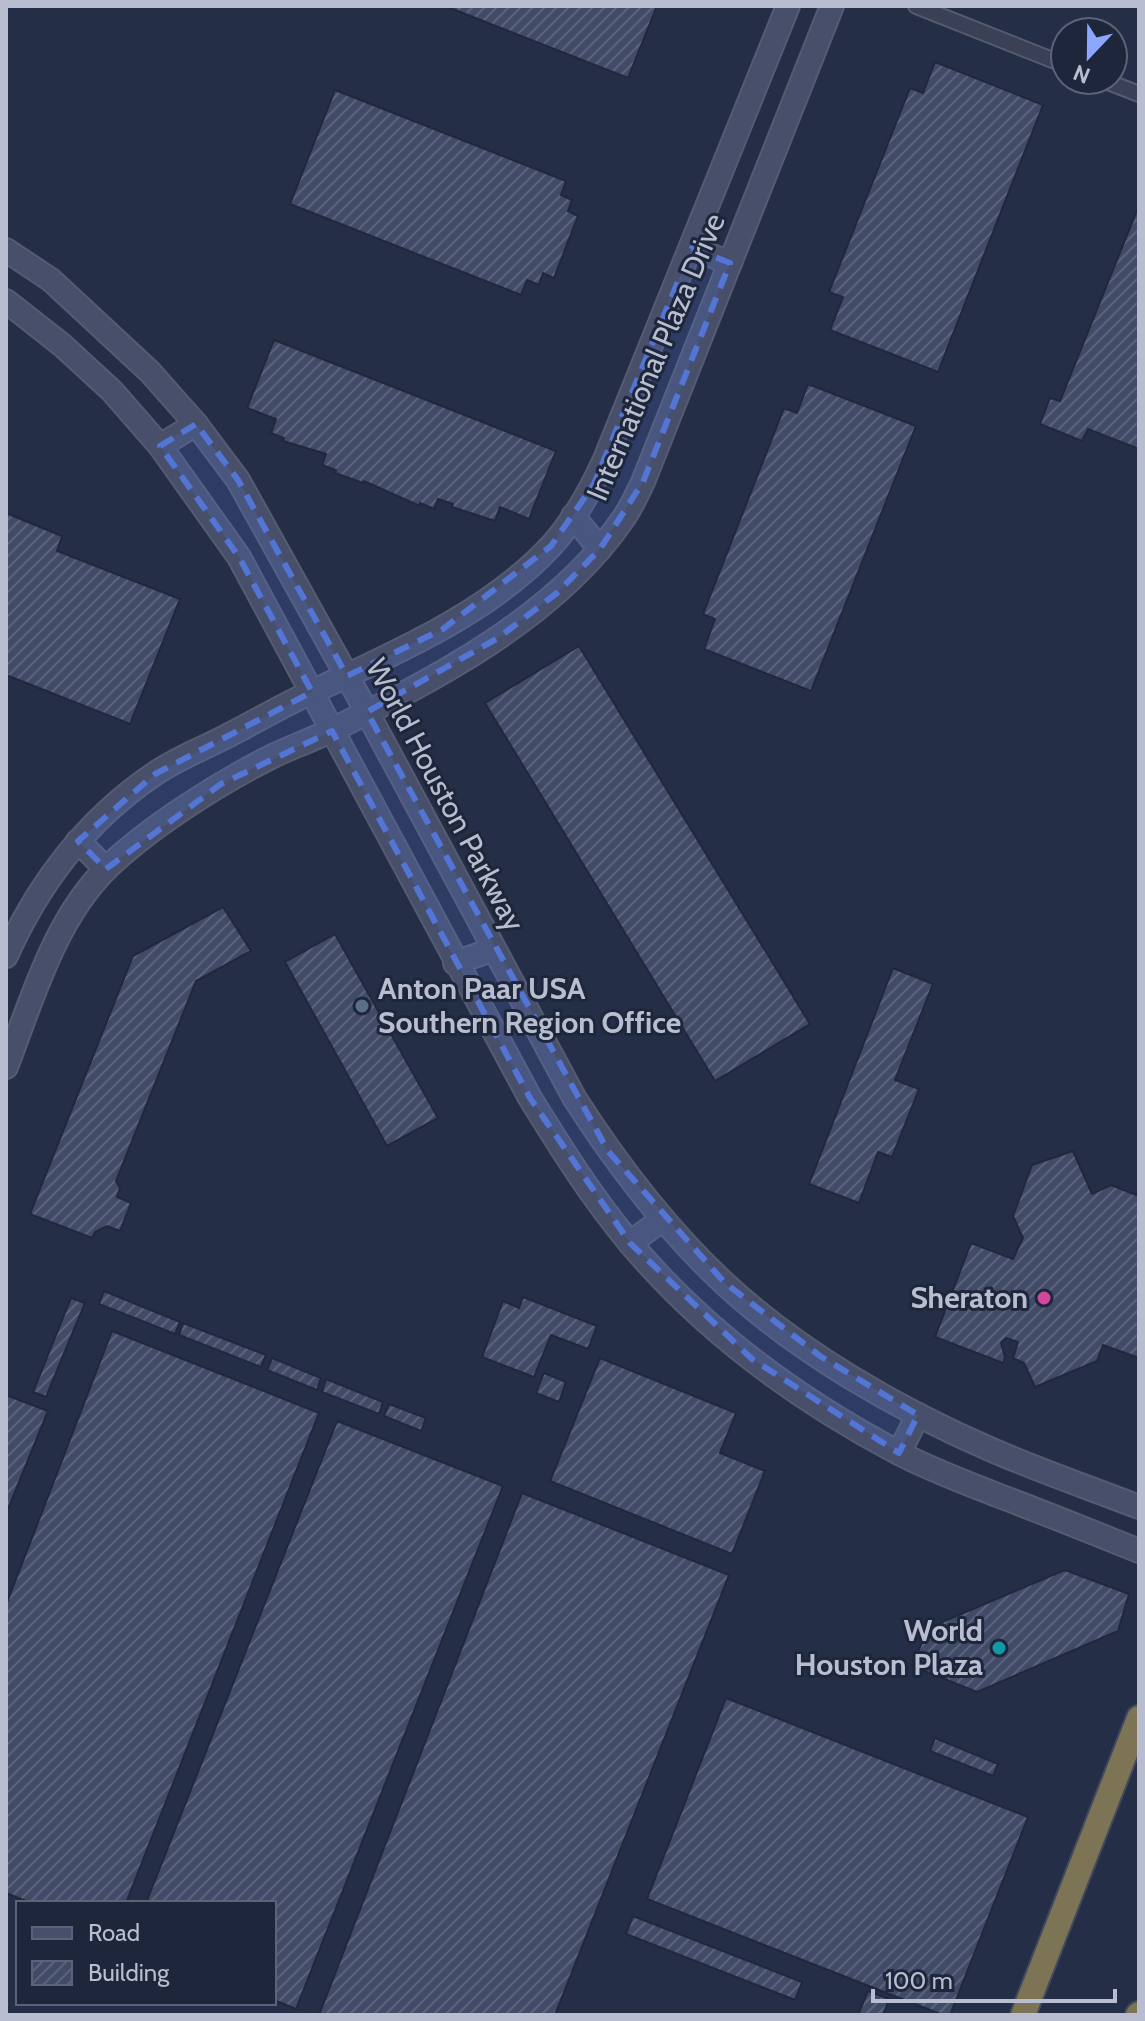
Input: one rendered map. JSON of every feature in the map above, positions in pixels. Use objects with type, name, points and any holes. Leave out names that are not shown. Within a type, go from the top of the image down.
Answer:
[{"type":"highway","points":[[1023,2015],[1139,1718]]},
{"type":"street","name":"International Plaza Drive","points":[[6,956],[46,882],[78,841],[111,807],[155,774],[312,692],[443,629],[525,571],[551,546],[594,484],[605,459],[788,6]]},
{"type":"street","name":"International Plaza Drive","points":[[6,1067],[39,982],[72,911],[106,869],[154,830],[221,784],[367,712],[498,638],[557,593],[600,549],[624,517],[643,482],[832,6]]},
{"type":"street","points":[[916,6],[1049,59]]},
{"type":"street","points":[[692,248],[730,263]]},
{"type":"street","name":"World Houston Parkway","points":[[6,250],[51,280],[150,372],[196,424],[238,480],[575,1099],[608,1151],[663,1219],[725,1283],[820,1356],[918,1415],[992,1450],[1139,1507]]},
{"type":"street","points":[[6,301],[62,345],[112,391],[160,446],[239,557],[530,1098],[567,1159],[630,1243],[706,1322],[811,1402],[899,1453],[947,1475],[1139,1551]]},
{"type":"street","points":[[160,446],[196,424]]},
{"type":"street","points":[[573,516],[600,549]]},
{"type":"street","points":[[78,841],[106,869]]},
{"type":"street","points":[[455,963],[494,949]]},
{"type":"street","points":[[630,1243],[663,1219]]},
{"type":"street","points":[[899,1453],[918,1415]]},
{"type":"highlighted area","points":[[692,248],[730,263],[643,482],[600,549],[557,593],[498,638],[367,712],[608,1151],[725,1283],[820,1356],[918,1415],[899,1453],[752,1359],[630,1243],[530,1098],[332,731],[221,784],[106,869],[78,841],[155,774],[312,692],[239,557],[160,446],[196,424],[238,480],[347,676],[443,629],[551,546],[594,484]]},
{"type":"building","points":[[445,6],[657,6],[628,78]]},
{"type":"building","points":[[935,62],[1043,105],[938,372],[830,330],[843,297],[829,292],[910,88],[923,93]]},
{"type":"building","points":[[335,90],[566,181],[561,195],[572,200],[568,211],[578,216],[554,278],[543,273],[539,285],[527,280],[521,295],[290,204]]},
{"type":"building","points":[[1138,208],[1139,449],[1088,429],[1082,441],[1040,424],[1050,398],[1060,401]]},
{"type":"building","points":[[274,340],[556,451],[529,519],[500,507],[495,521],[452,507],[453,504],[438,499],[434,509],[420,503],[420,506],[364,481],[335,473],[336,470],[322,465],[326,454],[283,441],[284,438],[271,433],[276,419],[247,408]]},
{"type":"building","points":[[808,384],[916,426],[811,691],[704,649],[715,619],[703,614],[784,408],[797,413]]},
{"type":"building","points":[[6,513],[62,536],[57,551],[180,599],[130,724],[6,675]]},
{"type":"building","points":[[579,646],[810,1024],[715,1081],[485,703]]},
{"type":"building","points":[[223,907],[251,951],[196,981],[116,1181],[120,1188],[117,1197],[131,1203],[120,1231],[107,1226],[95,1232],[92,1238],[30,1214],[133,956]]},
{"type":"building","points":[[335,934],[438,1118],[387,1146],[285,962]]},
{"type":"building","points":[[893,968],[933,984],[895,1080],[919,1089],[892,1157],[878,1152],[859,1203],[809,1184]]},
{"type":"building","name":"Sheraton","points":[[1073,1151],[1092,1194],[1111,1185],[1139,1196],[1139,1358],[1103,1345],[1097,1361],[1035,1387],[1024,1363],[1013,1358],[1018,1342],[1006,1338],[1001,1343],[1005,1357],[1003,1363],[935,1337],[971,1243],[1013,1259],[1023,1238],[1013,1216],[1032,1165]]},
{"type":"building","points":[[104,1291],[180,1322],[175,1334],[99,1304]]},
{"type":"building","points":[[523,1297],[597,1326],[588,1349],[551,1335],[534,1377],[482,1357],[503,1301],[519,1308]]},
{"type":"building","points":[[71,1298],[85,1303],[46,1397],[33,1392]]},
{"type":"building","points":[[183,1323],[266,1355],[261,1367],[179,1335]]},
{"type":"building","points":[[112,1331],[319,1413],[127,1901],[26,1901],[6,1893],[6,1605]]},
{"type":"building","points":[[272,1358],[321,1378],[317,1390],[267,1370]]},
{"type":"building","points":[[600,1358],[736,1413],[720,1453],[765,1471],[732,1554],[550,1481]]},
{"type":"building","points":[[544,1373],[566,1382],[559,1402],[536,1393]]},
{"type":"building","points":[[326,1379],[383,1402],[379,1414],[322,1392]]},
{"type":"building","points":[[6,1395],[48,1411],[6,1514]]},
{"type":"building","points":[[389,1404],[426,1418],[421,1431],[384,1416]]},
{"type":"building","points":[[337,1421],[503,1486],[296,2009],[276,2001],[276,1901],[147,1901]]},
{"type":"building","points":[[522,1493],[729,1575],[555,2015],[319,2015]]},
{"type":"building","name":"World Houston Plaza","points":[[1065,1570],[1129,1594],[1118,1631],[977,1692],[912,1666],[928,1628]]},
{"type":"building","points":[[726,1698],[1028,1817],[950,2015],[943,2015],[647,1899]]},
{"type":"building","points":[[935,1738],[998,1764],[993,1776],[930,1751]]},
{"type":"building","points":[[633,1916],[802,1982],[795,2000],[626,1934]]},
{"type":"building","points":[[868,1991],[889,1999],[883,2015],[858,2015]]},
{"type":"place","name":"Anton Paar USA Southern Region Office","points":[[362,1006]]},
{"type":"place","name":"Sheraton","points":[[1044,1298]]},
{"type":"place","name":"World Houston Plaza","points":[[999,1648]]}]
